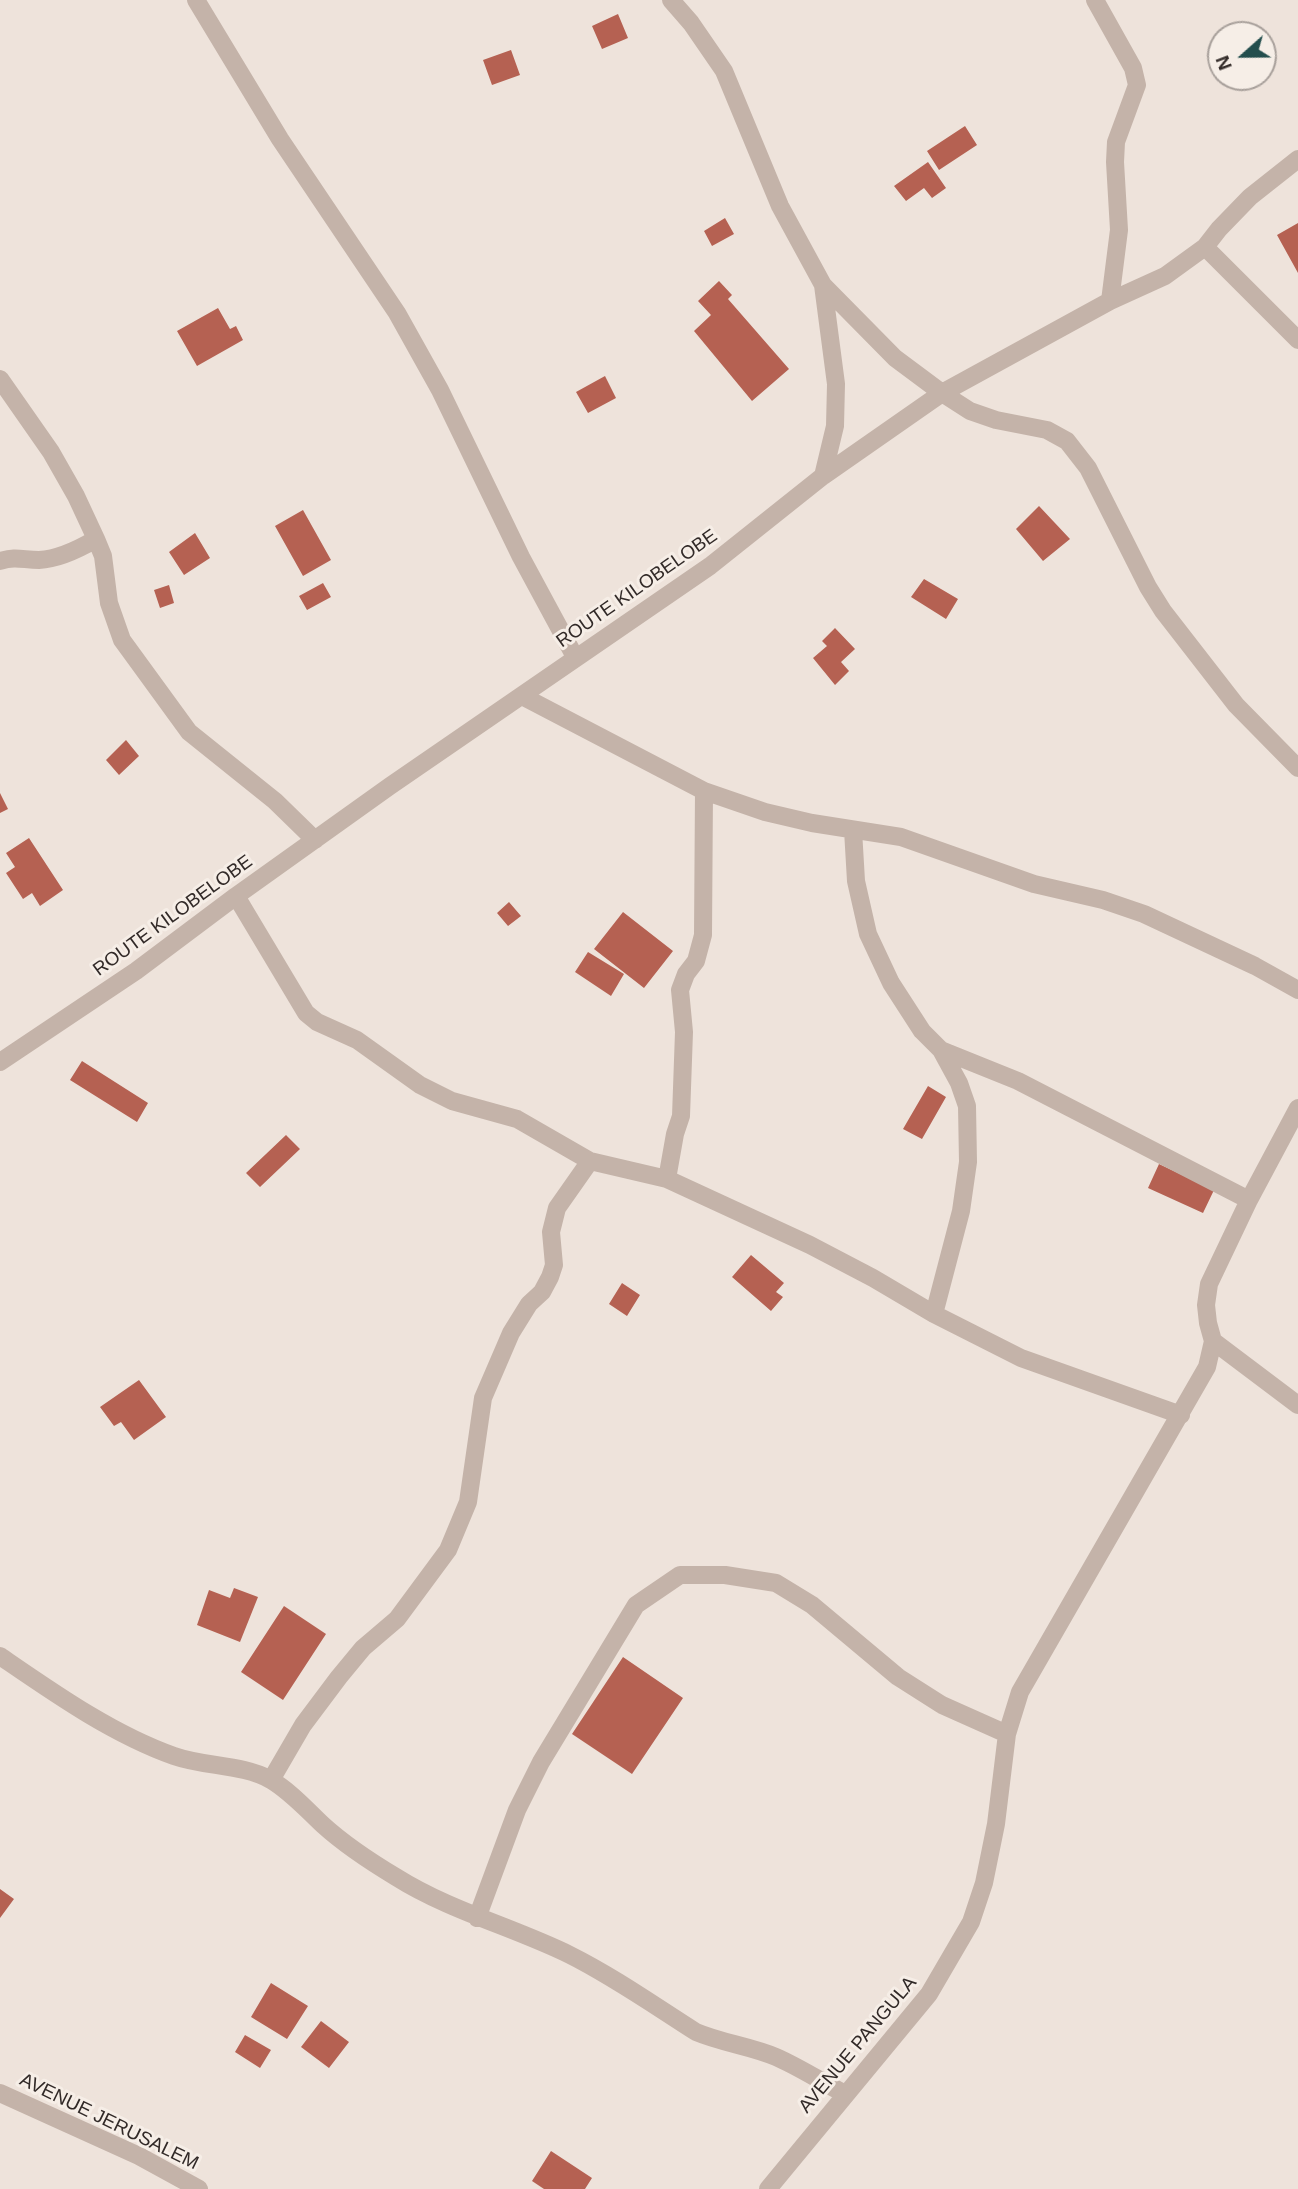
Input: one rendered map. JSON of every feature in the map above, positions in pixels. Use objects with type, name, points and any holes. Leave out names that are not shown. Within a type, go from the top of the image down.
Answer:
[{"type":"street","points":[[196,0],[280,139],[397,313],[440,390],[521,557],[575,657]]},
{"type":"street","points":[[671,0],[691,23],[724,71],[780,206],[823,285],[895,358],[970,411],[1009,424],[1047,430],[1067,441],[1088,468],[1148,587],[1163,611],[1236,705],[1298,768]]},
{"type":"street","points":[[1095,0],[1133,68],[1137,85],[1116,142],[1119,230],[1110,301]]},
{"type":"street","name":"ROUTE KILOBELOBE","points":[[0,1062],[136,971],[390,786],[710,566],[823,476],[942,393],[1110,301],[1166,276],[1205,247],[1250,197],[1298,159]]},
{"type":"street","points":[[1205,247],[1298,340]]},
{"type":"street","points":[[823,285],[836,384],[835,426],[823,476]]},
{"type":"street","points":[[0,379],[51,452],[76,496],[103,556],[109,603],[122,640],[143,672],[189,732],[275,801],[315,840]]},
{"type":"street","points":[[0,561],[14,556],[38,559],[57,557],[96,539]]},
{"type":"street","points":[[522,696],[704,792],[765,812],[901,837],[1034,884],[1102,900],[1144,914],[1255,966],[1298,990]]},
{"type":"street","points":[[667,1179],[681,1116],[684,1032],[680,990],[686,974],[696,961],[703,935],[704,792]]},
{"type":"street","points":[[853,830],[856,881],[868,934],[891,983],[922,1031],[940,1050],[960,1083],[967,1105],[968,1162],[956,1233],[944,1269],[934,1314]]},
{"type":"street","points":[[236,896],[306,1013],[317,1023],[357,1040],[420,1085],[452,1101],[517,1119],[590,1161],[667,1179],[810,1245],[934,1314],[1021,1358],[1181,1415]]},
{"type":"street","points":[[940,1050],[1018,1081],[1249,1200]]},
{"type":"street","points":[[1298,1108],[1249,1200],[1209,1284],[1206,1305],[1213,1341],[1298,1405]]},
{"type":"street","points":[[271,1780],[303,1725],[339,1676],[363,1647],[397,1619],[447,1550],[468,1502],[483,1398],[511,1333],[529,1304],[542,1293],[550,1277],[554,1265],[551,1232],[557,1208],[590,1161]]},
{"type":"street","name":"AVENUE PANGULA","points":[[768,2189],[929,1994],[971,1922],[984,1883],[996,1824],[1007,1734],[1020,1692],[1181,1415],[1207,1367],[1213,1341]]},
{"type":"street","points":[[477,1918],[517,1810],[541,1762],[636,1605],[680,1575],[725,1575],[776,1583],[812,1605],[898,1677],[942,1704],[1007,1734]]},
{"type":"street","points":[[0,1656],[88,1713],[146,1746],[178,1757],[249,1771],[271,1780],[297,1799],[345,1843],[398,1879],[477,1918],[533,1938],[571,1956],[696,2032],[778,2058],[845,2094]]},
{"type":"street","name":"AVENUE JERUSALEM","points":[[0,2093],[139,2156],[199,2189]]},
{"type":"building","points":[[618,14],[628,38],[602,49],[592,26]]},
{"type":"building","points":[[511,50],[520,75],[492,85],[483,60]]},
{"type":"building","points":[[965,126],[977,145],[939,170],[927,151]]},
{"type":"building","points":[[928,162],[946,188],[932,198],[924,188],[906,201],[894,186]]},
{"type":"building","points":[[725,218],[734,234],[712,246],[704,231]]},
{"type":"building","points":[[1298,223],[1298,273],[1277,235]]},
{"type":"building","points":[[719,281],[732,295],[728,299],[789,369],[752,401],[694,331],[711,315],[698,301]]},
{"type":"building","points":[[218,308],[230,329],[236,326],[243,340],[197,366],[177,331]]},
{"type":"building","points":[[605,376],[616,398],[588,413],[576,392]]},
{"type":"building","points":[[1039,506],[1070,539],[1043,561],[1016,529]]},
{"type":"building","points":[[303,510],[331,560],[303,576],[275,526]]},
{"type":"building","points":[[195,533],[210,558],[184,575],[169,552]]},
{"type":"building","points":[[924,579],[958,599],[946,619],[911,597]]},
{"type":"building","points":[[323,583],[331,597],[307,610],[299,596]]},
{"type":"building","points":[[169,585],[174,603],[160,608],[154,590]]},
{"type":"building","points":[[835,628],[855,649],[841,662],[849,671],[835,685],[813,658],[827,646],[822,641]]},
{"type":"building","points":[[126,740],[139,756],[119,775],[106,760]]},
{"type":"building","points":[[0,793],[8,809],[0,813]]},
{"type":"building","points":[[29,838],[63,890],[40,906],[32,893],[23,899],[6,873],[15,867],[6,853]]},
{"type":"building","points":[[509,902],[521,916],[508,926],[497,913]]},
{"type":"building","points":[[623,912],[673,951],[644,988],[594,949]]},
{"type":"building","points":[[588,952],[624,974],[611,996],[575,972]]},
{"type":"building","points":[[82,1061],[148,1103],[137,1122],[70,1080]]},
{"type":"building","points":[[928,1086],[946,1097],[922,1139],[903,1129]]},
{"type":"building","points":[[286,1135],[300,1149],[260,1187],[246,1173]]},
{"type":"building","points":[[1159,1164],[1214,1190],[1203,1213],[1148,1188]]},
{"type":"building","points":[[751,1255],[784,1283],[776,1292],[783,1297],[771,1311],[732,1277]]},
{"type":"building","points":[[622,1283],[640,1295],[627,1316],[609,1304]]},
{"type":"building","points":[[139,1380],[166,1417],[134,1440],[121,1422],[114,1426],[100,1407]]},
{"type":"building","points":[[234,1588],[258,1597],[240,1642],[197,1625],[209,1590],[230,1598]]},
{"type":"building","points":[[284,1606],[326,1634],[283,1700],[241,1672]]},
{"type":"building","points":[[623,1657],[683,1698],[632,1774],[572,1734]]},
{"type":"building","points":[[0,1889],[14,1899],[0,1918]]},
{"type":"building","points":[[271,1983],[308,2006],[287,2039],[251,2017]]},
{"type":"building","points":[[321,2021],[349,2042],[329,2068],[301,2047]]},
{"type":"building","points":[[245,2035],[271,2050],[260,2068],[235,2052]]},
{"type":"building","points":[[551,2151],[592,2178],[585,2189],[544,2189],[532,2181]]}]
